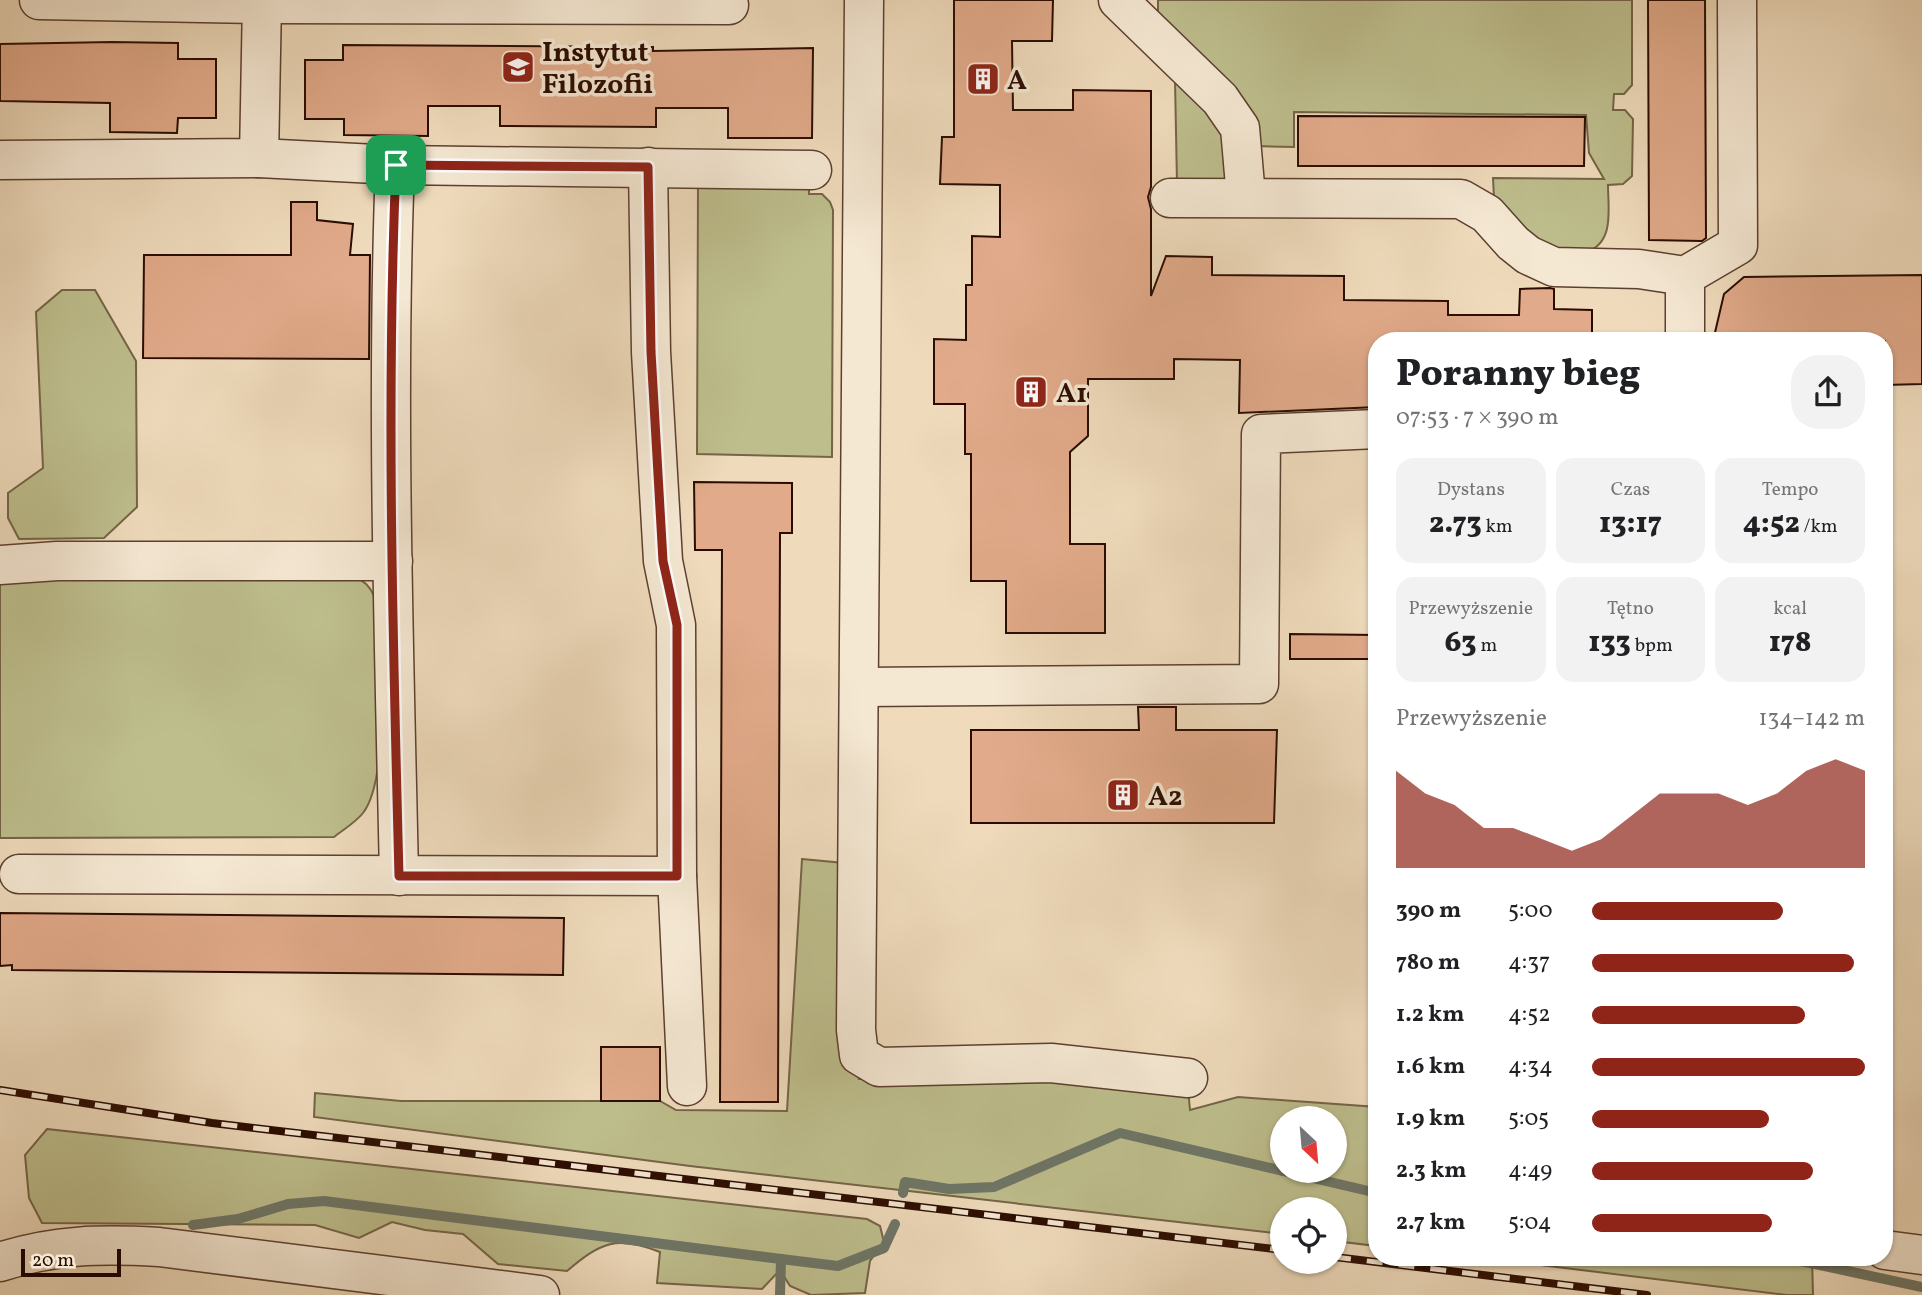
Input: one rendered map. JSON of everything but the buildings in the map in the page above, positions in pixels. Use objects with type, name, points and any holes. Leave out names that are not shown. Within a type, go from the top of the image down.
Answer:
[{"type":"street","points":[[39,0],[681,2],[729,5]]},
{"type":"street","points":[[864,0],[856,1030],[859,1055],[879,1067],[1051,1063],[1188,1078]]},
{"type":"street","points":[[1118,0],[1220,99],[1233,116],[1240,128],[1245,197]]},
{"type":"street","points":[[1170,198],[1461,198],[1487,214],[1513,243],[1528,255],[1554,267],[1639,269],[1685,276],[1738,245],[1737,0]]},
{"type":"street","points":[[259,158],[262,2]]},
{"type":"street","points":[[0,160],[259,158],[396,165],[812,170]]},
{"type":"street","points":[[396,165],[393,230],[393,561],[399,876]]},
{"type":"street","points":[[648,167],[651,352],[663,561],[677,625],[677,876],[687,1086]]},
{"type":"street","points":[[1685,276],[1685,332]]},
{"type":"street","points":[[860,687],[1259,684],[1261,434],[1368,429]]},
{"type":"street","points":[[0,565],[57,561],[393,561]]},
{"type":"street","points":[[19,874],[677,876]]},
{"type":"street","points":[[0,1262],[32,1251],[95,1243],[159,1247],[540,1295]]},
{"type":"street","points":[[1893,1251],[1922,1255]]},
{"type":"green space","points":[[1158,0],[1632,0],[1632,85],[1624,94],[1614,94],[1613,110],[1625,110],[1633,119],[1632,176],[1623,184],[1608,185],[1608,224],[1602,241],[1595,248],[1577,254],[1548,252],[1494,198],[1493,178],[1604,179],[1589,153],[1586,115],[1294,112],[1294,147],[1252,146],[1158,22]]},
{"type":"green space","points":[[1175,80],[1225,119],[1226,180],[1177,184]]},
{"type":"green space","points":[[809,185],[809,194],[822,194],[833,210],[832,457],[697,454],[698,186]]},
{"type":"green space","points":[[62,290],[95,290],[136,361],[137,507],[104,538],[19,539],[8,518],[8,493],[43,468],[36,312]]},
{"type":"green space","points":[[339,568],[366,584],[380,611],[382,716],[377,773],[363,813],[353,823],[334,837],[0,838],[0,580]]},
{"type":"green space","points":[[802,859],[844,863],[843,1001],[859,1079],[1009,1077],[1188,1089],[1190,1110],[1238,1097],[1368,1106],[1368,1245],[1347,1242],[1347,1197],[1270,1197],[1270,1233],[690,1166],[314,1117],[315,1093],[401,1101],[660,1101],[676,1110],[787,1111]]},
{"type":"green space","points":[[47,1129],[867,1219],[880,1226],[884,1242],[870,1261],[865,1293],[811,1295],[790,1286],[780,1270],[762,1289],[657,1283],[660,1252],[632,1244],[610,1244],[600,1248],[567,1271],[498,1264],[463,1234],[425,1230],[392,1222],[359,1238],[315,1225],[42,1223],[29,1198],[25,1155]]},
{"type":"green space","points":[[1548,1266],[1812,1266],[1813,1295],[1787,1295]]},
{"type":"waterway","points":[[903,1193],[905,1182],[949,1189],[994,1187],[1120,1133],[1270,1168]]},
{"type":"waterway","points":[[1334,1183],[1368,1191]]},
{"type":"waterway","points":[[193,1225],[238,1219],[288,1204],[324,1201],[781,1259]]},
{"type":"waterway","points":[[780,1295],[781,1259],[838,1266],[884,1248],[895,1224]]},
{"type":"waterway","points":[[1824,1266],[1922,1287]]},
{"type":"railway","points":[[0,1090],[212,1123],[1270,1248]]},
{"type":"railway","points":[[1347,1258],[1368,1261]]},
{"type":"railway","points":[[1409,1266],[1647,1295]]},
{"type":"place","name":"Instytut Filozofii","points":[[518,67]]},
{"type":"place","name":"A","points":[[983,79]]},
{"type":"place","name":"A1","points":[[1031,392]]},
{"type":"place","name":"A2","points":[[1123,795]]},
{"type":"route","points":[[396,165],[648,167],[651,352],[663,561],[677,625],[677,876],[399,876],[393,616],[393,230],[396,165]]}]
